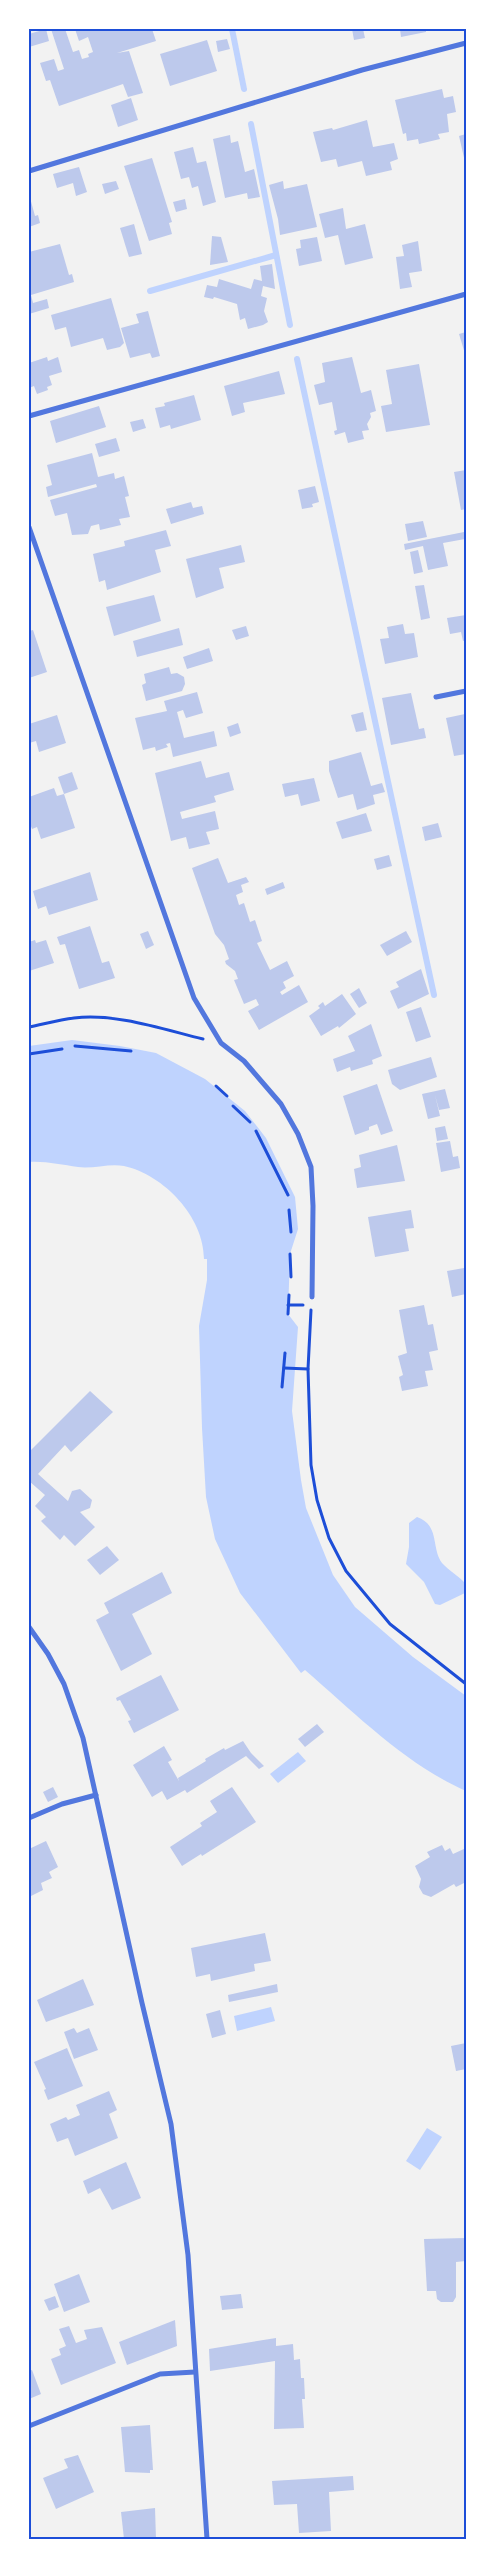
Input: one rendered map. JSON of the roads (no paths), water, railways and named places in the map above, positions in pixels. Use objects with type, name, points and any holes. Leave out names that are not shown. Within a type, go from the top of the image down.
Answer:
[{"type":"street","points":[[29,171],[362,70],[466,42]]},
{"type":"street","points":[[29,416],[466,294]]},
{"type":"street","points":[[29,527],[194,998],[221,1043],[244,1061],[281,1104],[298,1134],[311,1167],[313,1206],[312,1296]]},
{"type":"street","points":[[436,697],[466,691]]},
{"type":"street","points":[[29,1627],[48,1654],[64,1684],[83,1738],[140,1993],[172,2124],[184,2211],[207,2539]]},
{"type":"street","points":[[29,1818],[62,1804],[96,1795]]},
{"type":"street","points":[[29,2426],[160,2374],[195,2372]]},
{"type":"water","points":[[72,1040],[156,1053],[205,1079],[245,1111],[266,1138],[295,1197],[298,1229],[290,1254],[288,1314],[298,1327],[292,1411],[306,1508],[333,1575],[355,1607],[413,1657],[466,1696],[466,1791],[422,1767],[362,1721],[305,1670],[301,1673],[240,1593],[215,1539],[206,1497],[199,1326],[207,1280],[207,1259],[204,1259],[202,1243],[197,1228],[189,1213],[167,1188],[139,1171],[119,1165],[84,1167],[29,1162],[29,1046]]},
{"type":"water","points":[[417,1517],[429,1525],[442,1563],[466,1584],[465,1593],[440,1605],[435,1604],[424,1582],[406,1564],[409,1547],[409,1523]]},
{"type":"water","points":[[298,1752],[306,1761],[278,1783],[270,1774]]},
{"type":"water","points":[[271,2007],[275,2021],[237,2031],[234,2016]]},
{"type":"water","points":[[427,2128],[442,2137],[420,2170],[406,2161]]},
{"type":"waterway","points":[[232,29],[244,89]]},
{"type":"waterway","points":[[251,124],[290,325]]},
{"type":"waterway","points":[[150,291],[276,255]]},
{"type":"waterway","points":[[297,359],[434,995]]}]
